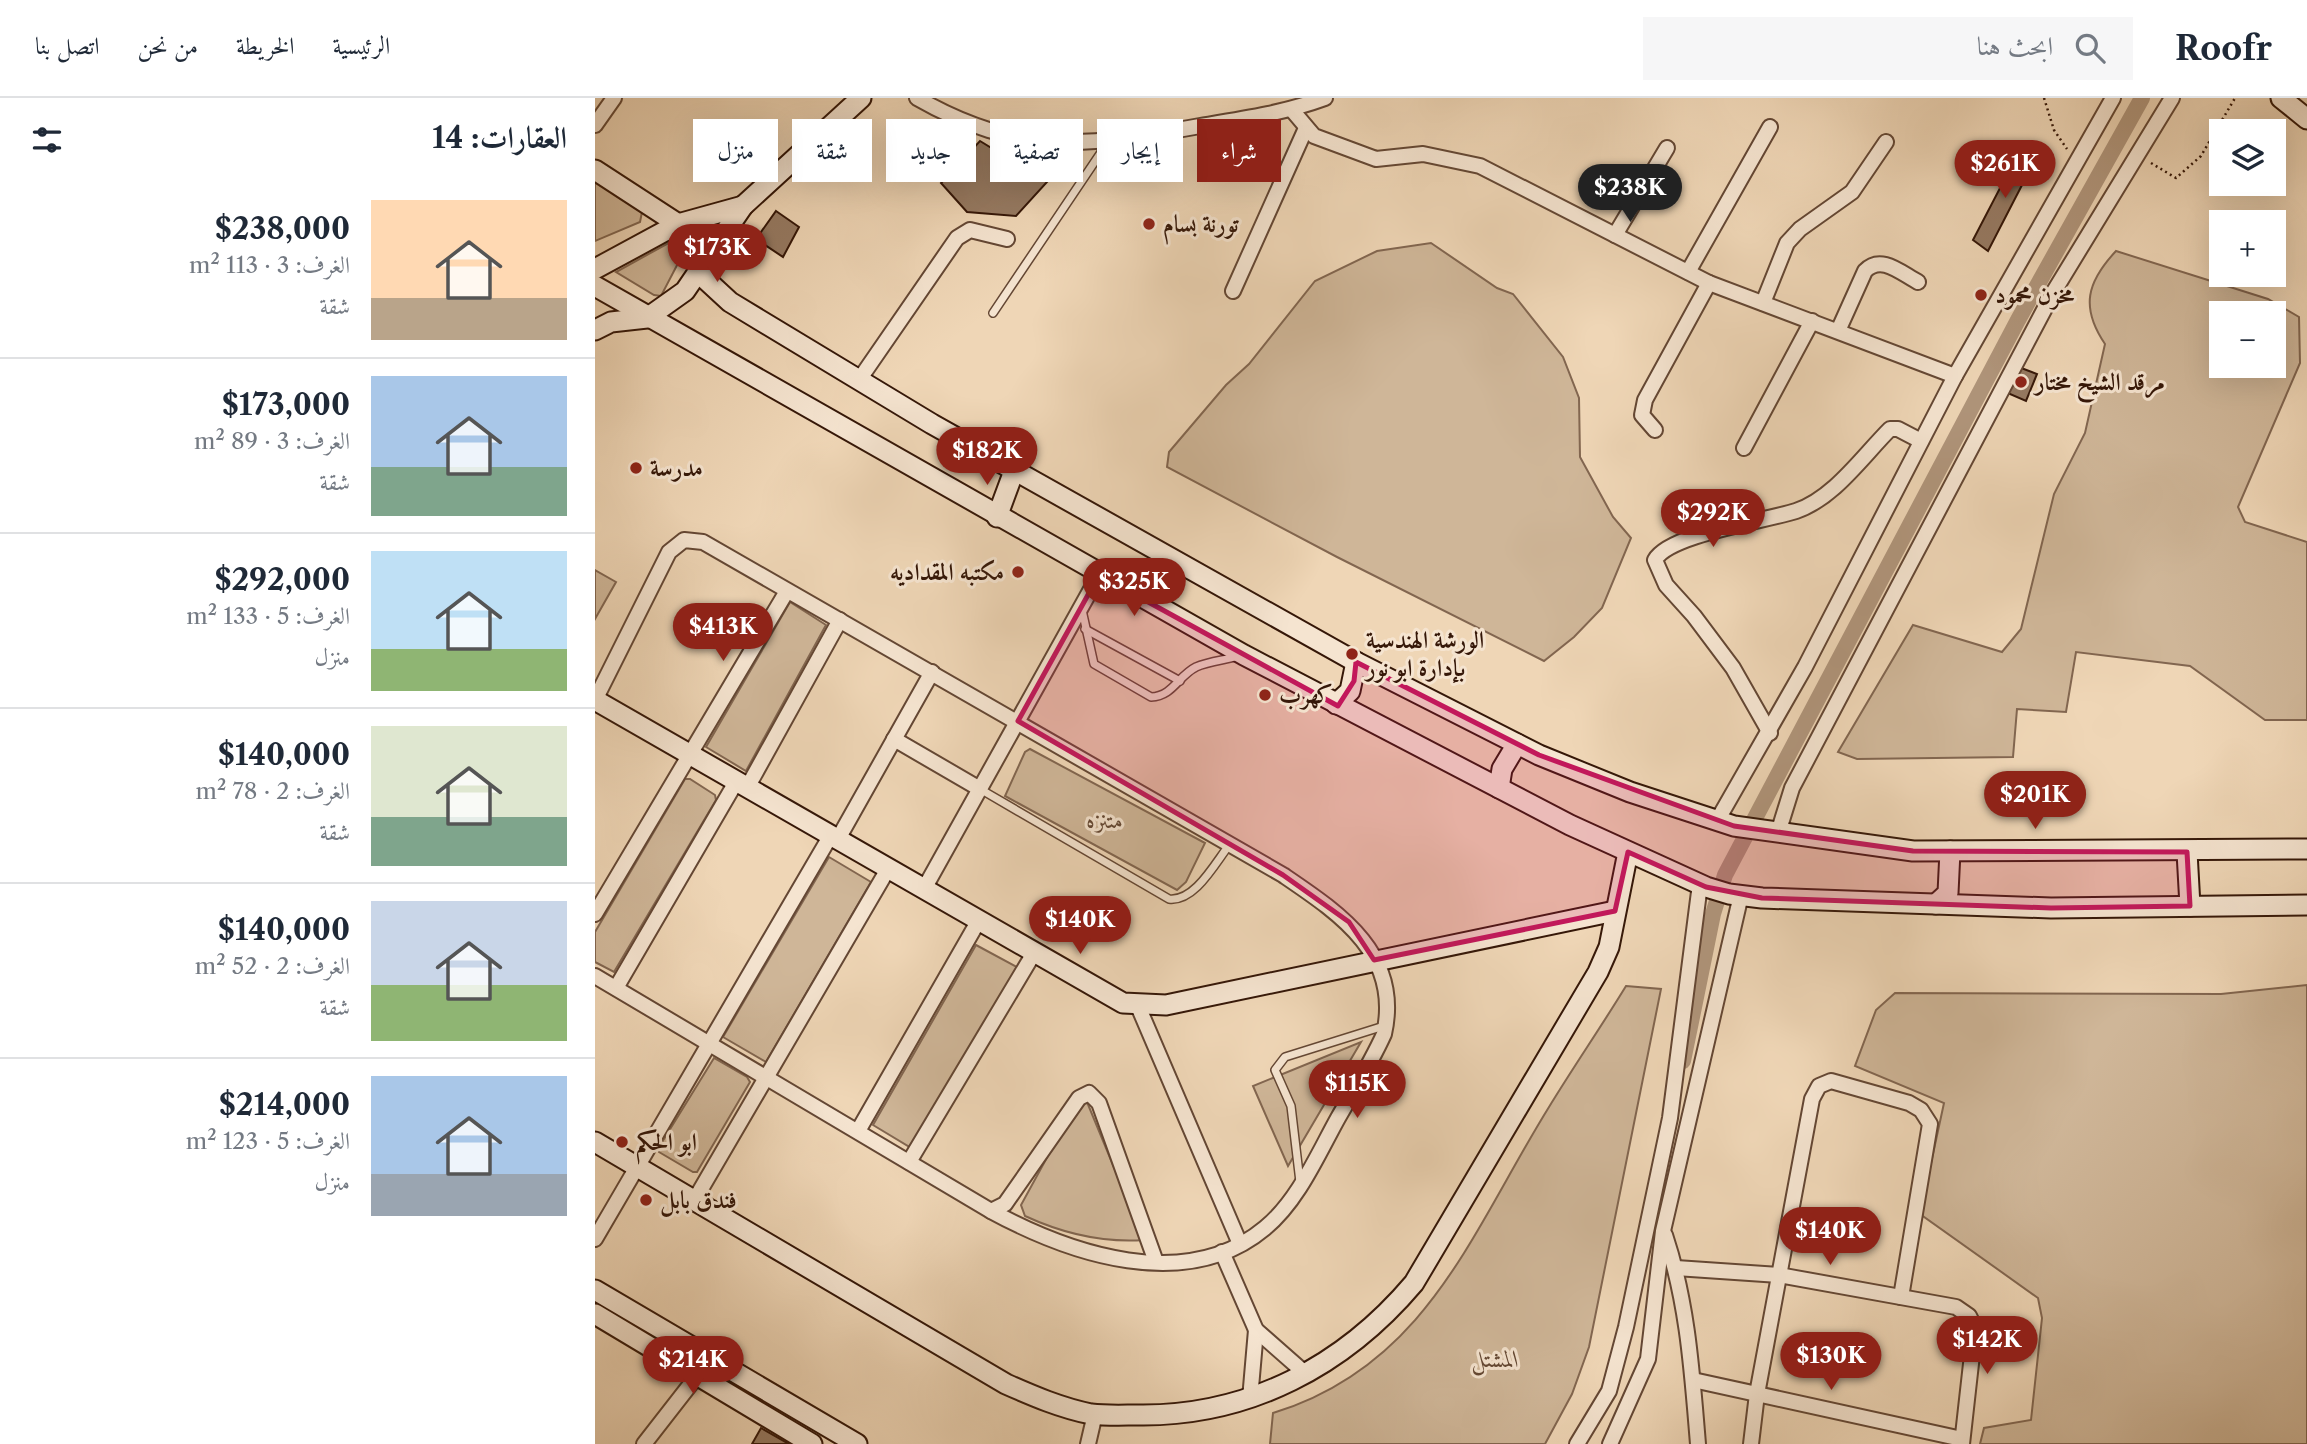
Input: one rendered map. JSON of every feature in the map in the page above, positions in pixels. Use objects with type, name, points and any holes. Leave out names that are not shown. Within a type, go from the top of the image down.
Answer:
[{"type":"main road","points":[[595,330],[611,322],[647,318],[685,291],[743,206],[861,98]]},
{"type":"main road","points":[[2281,98],[2307,119]]},
{"type":"main road","points":[[595,170],[678,224],[713,289],[859,380],[1014,471],[1356,662],[1517,744],[1630,792],[1725,823],[1769,832],[1913,851],[2187,852],[2307,849]]},
{"type":"main road","points":[[595,269],[678,224],[743,206]]},
{"type":"main road","points":[[595,286],[1099,575],[1336,705],[1628,852],[1703,886],[1735,895],[2051,908],[2307,905]]},
{"type":"main road","points":[[997,517],[1014,471]]},
{"type":"main road","points":[[1336,705],[1350,691],[1356,662]]},
{"type":"main road","points":[[595,700],[1122,1003],[1138,1006],[1166,1005],[1615,911]]},
{"type":"main road","points":[[1499,788],[1502,769],[1517,744]]},
{"type":"main road","points":[[1936,904],[1948,893],[1950,851]]},
{"type":"main road","points":[[595,1142],[1006,1384],[1037,1398],[1095,1414],[1162,1415],[1250,1399],[1305,1374],[1356,1343],[1387,1315],[1414,1283],[1598,972],[1609,947],[1628,852]]},
{"type":"main road","points":[[2187,852],[2190,906]]},
{"type":"main road","points":[[595,1290],[857,1444]]},
{"type":"main road","points":[[595,1314],[812,1444]]},
{"type":"street","points":[[595,125],[614,98]]},
{"type":"street","points":[[917,98],[954,119],[1007,136],[1060,142],[1097,142]]},
{"type":"street","points":[[1183,129],[1292,110],[1325,98]]},
{"type":"street","points":[[1725,823],[1955,376],[2113,98]]},
{"type":"street","points":[[1769,832],[2040,318],[2172,98]]},
{"type":"street","points":[[1292,110],[1306,128],[1323,139],[1376,159],[1423,153],[1480,166],[1709,283],[1955,376]]},
{"type":"street","points":[[1688,272],[1770,127]]},
{"type":"street","points":[[1233,291],[1306,128]]},
{"type":"street","points":[[1763,303],[1787,243],[1800,229],[1853,192],[1886,142]]},
{"type":"street","points":[[1615,236],[1667,148]]},
{"type":"street","points":[[859,380],[957,238],[970,230],[1007,239]]},
{"type":"street","points":[[1838,331],[1865,271],[1872,264],[1882,262],[1918,282]]},
{"type":"street","points":[[1655,430],[1642,415],[1645,400],[1709,283]]},
{"type":"street","points":[[1744,448],[1812,321]]},
{"type":"street","points":[[1770,733],[1733,668],[1694,616],[1665,585],[1655,560],[1659,552],[1703,534],[1798,510],[1821,498],[1890,429],[1898,429],[1921,441]]},
{"type":"street","points":[[595,700],[670,552],[684,540],[703,542],[1018,720],[1230,844],[1339,913],[1359,932],[1374,960],[1384,992],[1386,1025],[1379,1044],[1300,1182],[1266,1227],[1240,1244],[1189,1262],[1131,1262],[1052,1241],[991,1211],[595,976]]},
{"type":"street","points":[[924,889],[1099,575]]},
{"type":"street","points":[[595,914],[787,591]]},
{"type":"street","points":[[616,988],[840,620]]},
{"type":"street","points":[[595,1239],[932,672]]},
{"type":"street","points":[[894,739],[980,789]]},
{"type":"street","points":[[694,1200],[888,869]]},
{"type":"street","points":[[1577,1444],[1609,1391],[1626,1327],[1669,1118],[1703,886]]},
{"type":"street","points":[[1610,1444],[1648,1359],[1663,1231],[1735,895]]},
{"type":"street","points":[[858,1131],[979,920]]},
{"type":"street","points":[[909,1162],[1034,953]]},
{"type":"street","points":[[1138,1006],[1240,1244]]},
{"type":"street","points":[[1751,1444],[1757,1394],[1812,1099],[1819,1086],[1831,1082],[1909,1103],[1921,1110],[1930,1124],[1901,1297]]},
{"type":"street","points":[[991,1211],[1005,1204],[1079,1098],[1089,1093],[1099,1103],[1156,1262]]},
{"type":"street","points":[[1663,1231],[1676,1268],[1688,1326],[1698,1444]]},
{"type":"street","points":[[1222,1252],[1256,1330],[1305,1374]]},
{"type":"street","points":[[1676,1268],[1779,1275],[1956,1307],[1969,1316],[1975,1328],[1962,1442],[1693,1380]]},
{"type":"street","points":[[1250,1399],[1256,1330]]},
{"type":"street","points":[[644,1444],[711,1358]]},
{"type":"street","points":[[1088,1444],[1095,1414]]},
{"type":"lane","points":[[993,313],[1097,158]]},
{"type":"lane","points":[[1082,606],[1094,664],[1151,697],[1168,693],[1201,665],[1244,655]]},
{"type":"lane","points":[[1085,629],[1181,681]]},
{"type":"lane","points":[[980,789],[1169,899],[1179,901],[1190,895],[1230,844]]},
{"type":"lane","points":[[1300,1182],[1291,1106],[1275,1070],[1278,1064],[1285,1057],[1386,1025]]},
{"type":"path","points":[[2044,98],[2054,130],[2077,163]]},
{"type":"path","points":[[2138,154],[2176,178],[2201,156],[2235,98]]},
{"type":"highlighted area","points":[[1099,575],[1338,706],[1354,681],[1356,662],[1539,755],[1734,826],[1913,851],[2187,852],[2190,906],[2051,908],[1762,898],[1706,887],[1628,852],[1615,911],[1374,960],[1349,922],[1283,875],[1018,721]]},
{"type":"green space","points":[[595,178],[642,212],[640,222],[595,241]]},
{"type":"green space","points":[[674,240],[687,246],[661,296],[654,295],[616,272]]},
{"type":"green space","points":[[1431,243],[1497,288],[1513,294],[1563,357],[1579,398],[1580,457],[1613,517],[1631,538],[1602,608],[1574,637],[1544,661],[1337,557],[1167,467],[1169,452],[1226,385],[1249,364],[1315,281],[1377,251]]},
{"type":"green space","points":[[2116,251],[2209,280],[2209,287],[2230,287],[2271,301],[2209,301],[2209,378],[2286,378],[2286,309],[2299,317],[2300,363],[2238,507],[2245,522],[2307,542],[2307,720],[2265,720],[2190,666],[2076,652],[2066,712],[2017,709],[2013,757],[1857,759],[1838,752],[1913,625],[2002,652],[2021,629],[2054,494],[2085,433],[2105,344],[2097,331],[2090,306],[2093,284]]},
{"type":"green space","points":[[595,570],[616,582],[595,619]]},
{"type":"green space","points":[[790,602],[826,625],[746,771],[706,747]]},
{"type":"green space","name":"متنزه","points":[[1030,749],[1205,843],[1186,882],[1177,890],[1005,796],[1025,752]]},
{"type":"green space","points":[[685,779],[690,779],[715,795],[716,800],[614,972],[595,962],[595,932]]},
{"type":"green space","points":[[829,857],[871,882],[766,1062],[723,1037]]},
{"type":"green space","points":[[976,945],[1017,967],[913,1149],[873,1125]]},
{"type":"green space","points":[[2307,985],[2307,1444],[1980,1444],[1984,1428],[2031,1420],[2042,1318],[2038,1298],[1920,1214],[1944,1103],[1855,1066],[1876,1010],[1895,993],[2221,994]]},
{"type":"green space","name":"المشتل","points":[[1626,986],[1661,989],[1589,1347],[1572,1394],[1545,1444],[1270,1444],[1273,1413],[1326,1391],[1370,1363],[1408,1328],[1440,1289],[1549,1107]]},
{"type":"green space","points":[[1361,1042],[1288,1166],[1253,1086]]},
{"type":"green space","points":[[714,1058],[747,1077],[750,1082],[697,1172],[693,1172],[659,1152],[659,1147]]},
{"type":"green space","points":[[1087,1102],[1144,1240],[1083,1236],[1025,1216],[1021,1205],[1073,1110]]},
{"type":"building","points":[[980,141],[990,147],[990,182],[1047,182],[1016,216],[967,212],[941,183],[976,182],[976,145]]},
{"type":"building","points":[[2034,147],[2039,152],[1988,251],[1973,240],[2012,165],[2022,154],[2029,156]]},
{"type":"building","points":[[776,211],[799,227],[783,257],[756,239]]},
{"type":"building","name":"مرقد الشيخ مختار","points":[[2016,366],[2037,374],[2026,401],[2003,391]]},
{"type":"building","points":[[761,1428],[789,1444],[752,1444]]},
{"type":"waterway","points":[[1683,1061],[1713,914],[1725,875],[2018,320],[2142,98]]},
{"type":"place","name":"تورنة بسام","points":[[1149,224]]},
{"type":"place","name":"مخزن محمود","points":[[1981,295]]},
{"type":"place","name":"مرقد الشيخ مختار","points":[[2021,382]]},
{"type":"place","name":"مدرسة","points":[[636,468]]},
{"type":"place","name":"مكتبه المقداديه","points":[[1018,572]]},
{"type":"place","name":"الورشة الهندسية بإدارة ابو نور","points":[[1352,654]]},
{"type":"place","name":"كهرب","points":[[1265,695]]},
{"type":"place","name":"ابو الحكم","points":[[622,1142]]},
{"type":"place","name":"فندق بابل","points":[[646,1200]]}]
